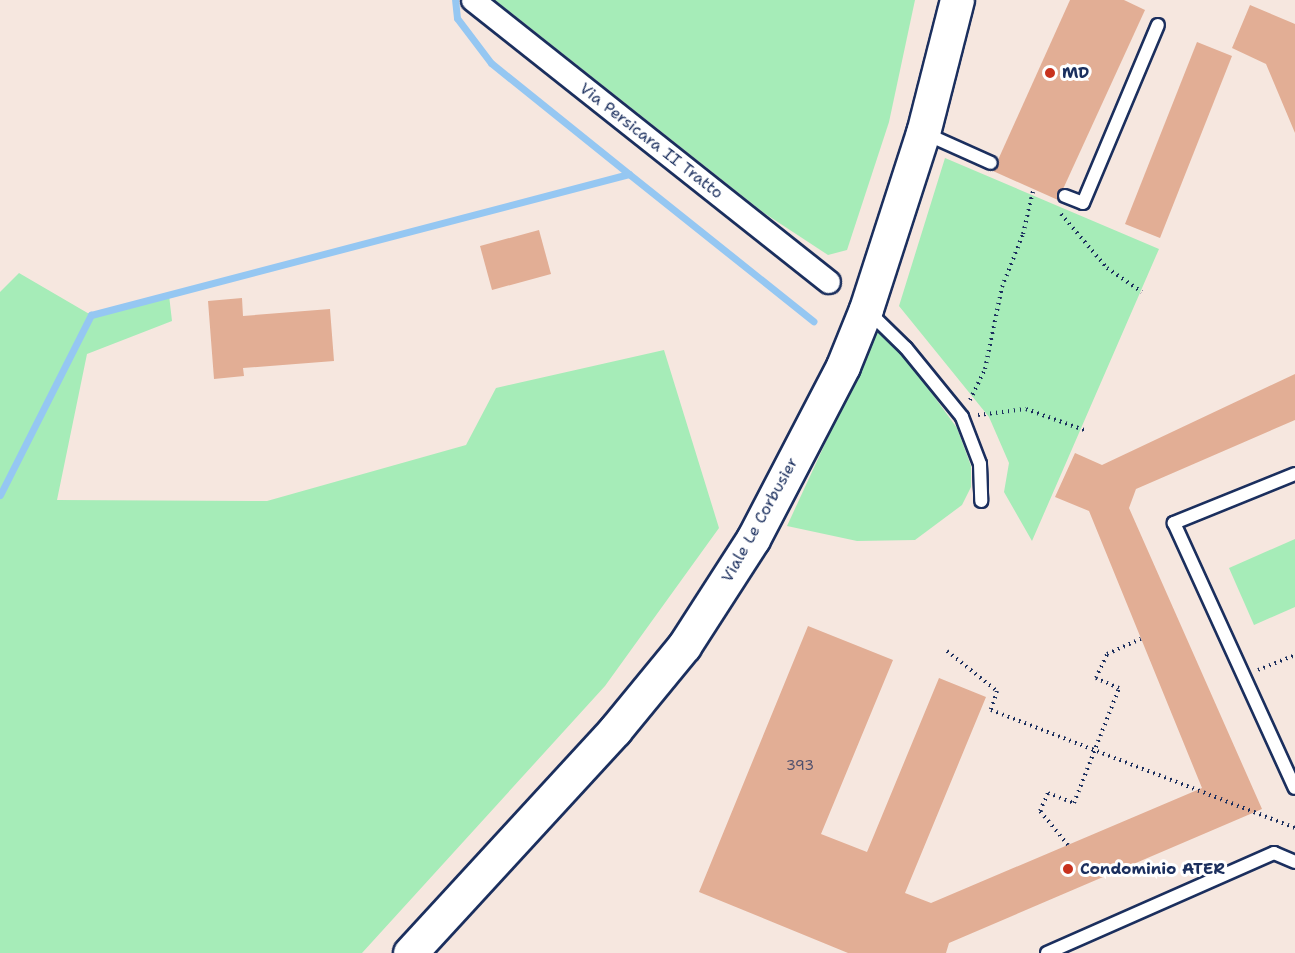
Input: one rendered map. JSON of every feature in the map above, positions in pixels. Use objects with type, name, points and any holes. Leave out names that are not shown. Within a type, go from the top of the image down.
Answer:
[{"type":"street","name":"Via Persicara II Tratto","points":[[473,0],[829,282]]},
{"type":"street","name":"Viale Le Corbusier","points":[[410,953],[615,730],[684,646],[753,539],[843,366],[866,309],[923,133],[957,0]]},
{"type":"lane","points":[[1065,196],[1083,203],[1158,25]]},
{"type":"lane","points":[[923,133],[991,163]]},
{"type":"lane","points":[[866,309],[906,348],[962,417],[980,464],[981,501]]},
{"type":"lane","points":[[1295,474],[1174,523],[1295,788]]},
{"type":"lane","points":[[1047,953],[1274,853],[1295,862]]},
{"type":"path","points":[[962,417],[985,369],[1002,287],[1023,234],[1033,191]]},
{"type":"path","points":[[1065,196],[1060,211],[1066,224],[1118,279],[1142,292]]},
{"type":"path","points":[[962,417],[1026,409],[1087,431]]},
{"type":"path","points":[[1068,845],[1040,811],[1048,793],[1074,803],[1119,687],[1096,678],[1107,654],[1141,639]]},
{"type":"path","points":[[947,651],[997,691],[991,710],[1295,828]]},
{"type":"path","points":[[1244,676],[1295,655]]},
{"type":"green space","points":[[495,0],[915,0],[889,122],[847,250],[828,255],[764,213]]},
{"type":"green space","points":[[945,158],[1159,249],[1032,541],[1004,492],[1009,463],[989,417],[899,306]]},
{"type":"green space","points":[[19,273],[91,315],[169,295],[172,321],[87,354],[57,500],[267,501],[466,445],[496,388],[664,350],[719,528],[605,686],[362,953],[0,953],[0,292]]},
{"type":"green space","points":[[878,329],[904,355],[957,428],[971,466],[971,487],[962,505],[915,540],[857,541],[787,526]]},
{"type":"green space","points":[[1295,539],[1295,607],[1254,625],[1229,568]]},
{"type":"building","points":[[1070,0],[1124,0],[1145,10],[1058,200],[993,171]]},
{"type":"building","points":[[1250,5],[1295,24],[1295,133],[1266,64],[1232,48]]},
{"type":"building","points":[[1197,42],[1232,56],[1160,238],[1125,224]]},
{"type":"building","points":[[539,230],[551,274],[492,290],[480,246]]},
{"type":"building","points":[[242,298],[243,316],[330,309],[334,361],[243,368],[244,376],[214,379],[208,301]]},
{"type":"building","points":[[1295,374],[1295,420],[1136,489],[1129,508],[1262,809],[949,943],[946,953],[848,953],[699,892],[808,626],[893,660],[821,834],[867,852],[939,678],[986,697],[905,893],[931,903],[1202,788],[1089,511],[1055,497],[1075,453],[1102,465]]},
{"type":"waterway","points":[[0,495],[91,315],[629,174],[491,63],[457,18],[455,0]]},
{"type":"waterway","points":[[629,174],[813,321]]},
{"type":"place","name":"MD","points":[[1050,73]]},
{"type":"place","name":"Condominio ATER","points":[[1068,869]]}]
